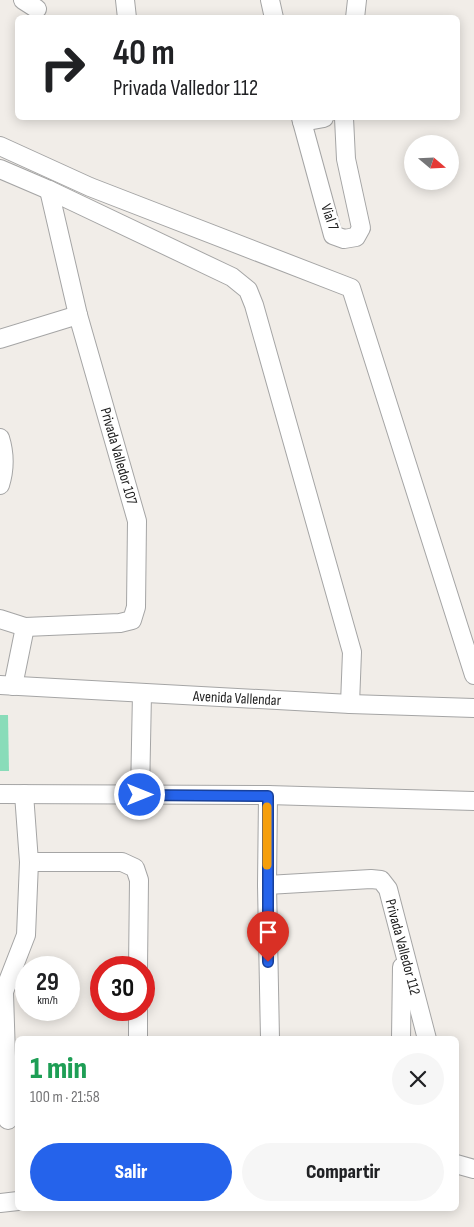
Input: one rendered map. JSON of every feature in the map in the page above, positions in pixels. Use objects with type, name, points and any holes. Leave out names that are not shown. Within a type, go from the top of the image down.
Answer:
[{"type":"street","points":[[125,0],[127,15]]},
{"type":"street","points":[[270,0],[273,15]]},
{"type":"street","points":[[356,15],[358,0]]},
{"type":"street","name":"Vial 7","points":[[302,120],[333,235],[344,239],[356,237],[361,228],[346,159],[344,120]]},
{"type":"street","points":[[0,146],[90,187],[351,288],[474,675]]},
{"type":"street","points":[[0,169],[49,190],[232,277],[248,290],[254,305],[352,652],[350,704]]},
{"type":"street","name":"Privada Valledor 107","points":[[0,619],[25,627],[120,623],[132,620],[136,607],[137,521],[78,315],[49,190]]},
{"type":"street","points":[[0,339],[78,315]]},
{"type":"street","points":[[0,438],[4,452],[0,485]]},
{"type":"street","points":[[6,685],[25,627]]},
{"type":"street","name":"Avenida Vallendar","points":[[6,685],[350,704],[474,708]]},
{"type":"street","points":[[140,795],[142,693]]},
{"type":"street","points":[[0,794],[268,796],[474,801]]},
{"type":"street","points":[[8,1120],[2,997],[26,934],[29,862],[24,794]]},
{"type":"street","points":[[268,796],[267,885],[270,1036]]},
{"type":"street","points":[[29,862],[122,862],[135,868],[139,880],[138,956]]},
{"type":"street","name":"Privada Valledor 112","points":[[267,885],[380,880],[388,888],[427,1036]]},
{"type":"street","points":[[401,1036],[403,946]]},
{"type":"street","points":[[138,1021],[138,1036]]},
{"type":"street","points":[[0,1203],[15,1201]]},
{"type":"green space","points":[[0,715],[8,715],[9,771],[0,771]]},
{"type":"slow traffic","points":[[267,807],[267,865]]},
{"type":"route","points":[[140,795],[268,796],[268,962]]}]
